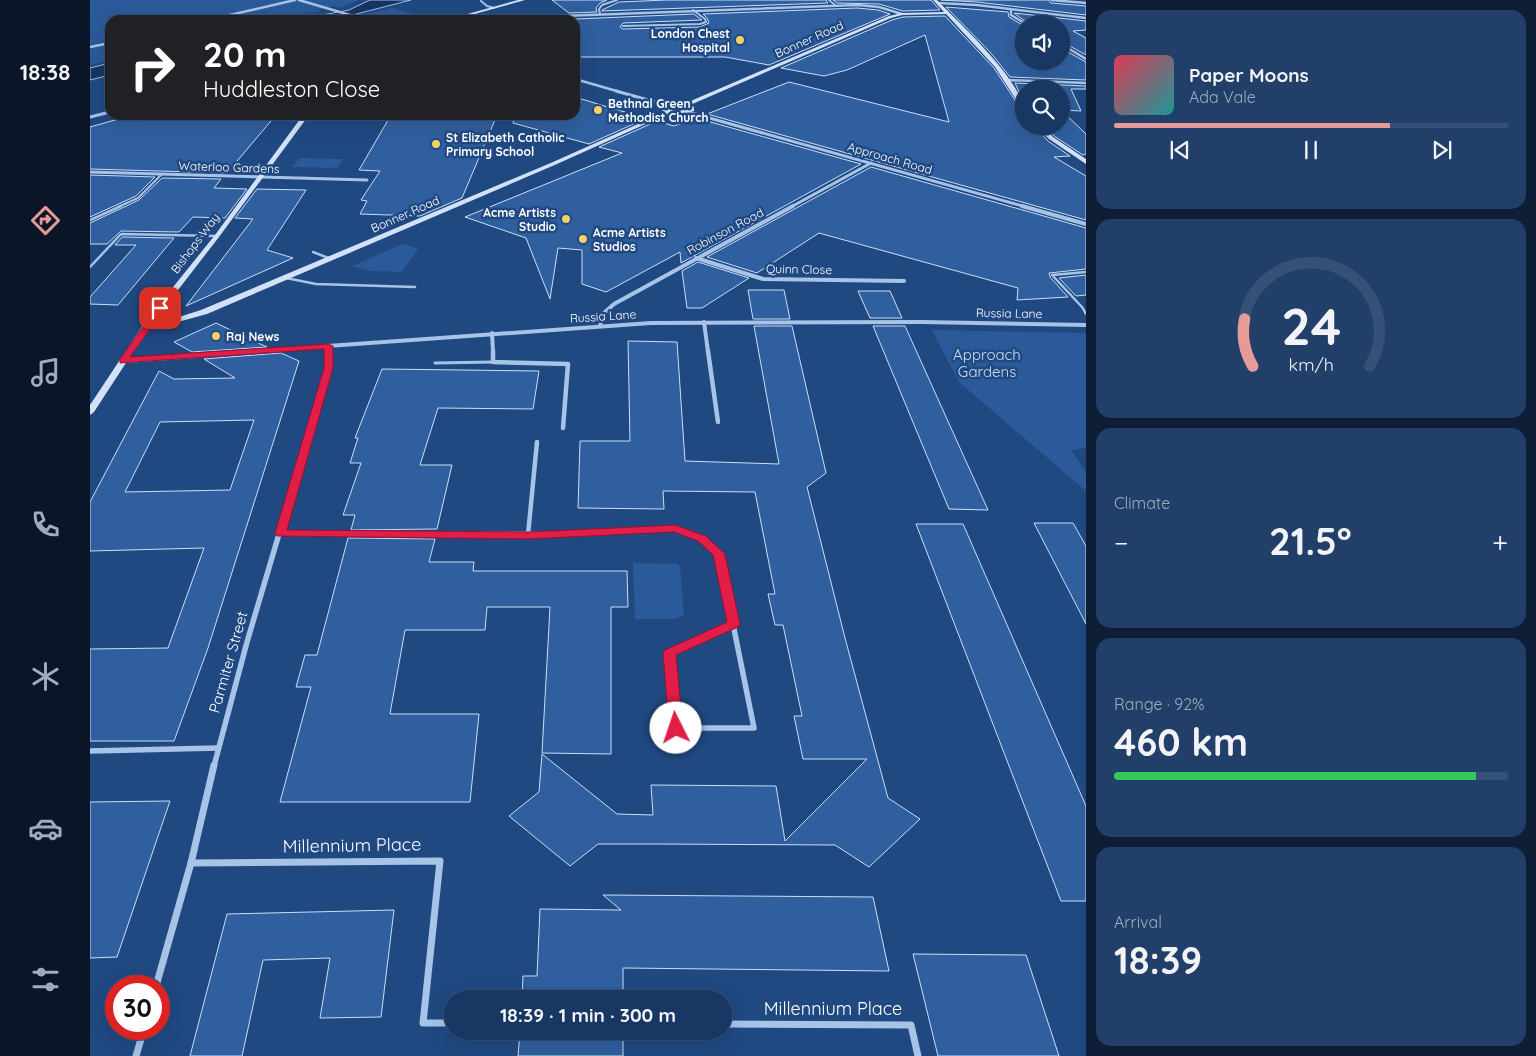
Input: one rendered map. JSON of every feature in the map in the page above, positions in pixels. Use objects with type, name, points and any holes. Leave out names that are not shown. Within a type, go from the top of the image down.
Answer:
[{"type":"main road","points":[[466,15],[523,0]]},
{"type":"main road","points":[[936,2],[998,66],[1015,94]]},
{"type":"main road","name":"Bonner Road","points":[[686,105],[888,17],[902,14],[946,13]]},
{"type":"main road","points":[[668,112],[662,109],[666,105],[686,105],[692,108],[688,112]]},
{"type":"main road","name":"Bonner Road","points":[[148,324],[180,320],[286,278],[668,112]]},
{"type":"main road","name":"Approach Road","points":[[668,112],[688,112]]},
{"type":"main road","name":"Bishops Way","points":[[90,412],[148,324],[217,236],[302,120]]},
{"type":"main road","points":[[1048,135],[1086,162]]},
{"type":"street","points":[[230,15],[295,0]]},
{"type":"street","points":[[299,0],[349,15]]},
{"type":"street","points":[[1051,0],[1086,3]]},
{"type":"street","points":[[936,2],[1086,18]]},
{"type":"street","points":[[577,15],[835,5],[866,5],[902,14]]},
{"type":"street","points":[[1011,10],[1011,15],[1015,17]]},
{"type":"street","points":[[90,47],[105,44]]},
{"type":"street","points":[[1070,49],[1086,59]]},
{"type":"street","points":[[580,80],[666,105]]},
{"type":"street","points":[[1007,80],[1086,83]]},
{"type":"street","name":"Approach Road","points":[[688,112],[1086,224]]},
{"type":"street","points":[[90,118],[105,114]]},
{"type":"street","name":"Robinson Road","points":[[600,326],[600,316],[603,311],[696,258],[872,163]]},
{"type":"street","name":"Waterloo Gardens","points":[[90,172],[367,180]]},
{"type":"street","name":"Quinn Close","points":[[696,258],[763,279],[904,281]]},
{"type":"street","points":[[704,322],[718,422]]},
{"type":"street","name":"Russia Lane","points":[[123,361],[492,333],[704,322],[922,322],[1086,325]]},
{"type":"street","points":[[492,333],[493,362],[568,364],[562,428]]},
{"type":"street","name":"Parmiter Street","points":[[159,975],[191,863],[218,748],[247,642],[329,368],[328,346]]},
{"type":"street","points":[[528,536],[537,442]]},
{"type":"street","points":[[281,533],[528,536],[675,529],[702,539],[719,554],[734,624],[754,728],[676,728],[670,653],[734,624]]},
{"type":"street","points":[[90,751],[218,748]]},
{"type":"street","name":"Millennium Place","points":[[191,863],[440,861],[423,1023],[444,1023]]},
{"type":"street","name":"Millennium Place","points":[[732,1024],[911,1025],[918,1056]]},
{"type":"street","points":[[136,1056],[141,1040]]},
{"type":"lane","points":[[600,14],[599,9],[602,5],[617,0]]},
{"type":"lane","points":[[829,0],[835,5]]},
{"type":"lane","points":[[481,1],[487,6],[494,8]]},
{"type":"lane","points":[[623,26],[700,24],[706,22],[705,19],[693,10]]},
{"type":"lane","points":[[90,220],[138,198],[162,174]]},
{"type":"lane","points":[[90,267],[121,234],[217,236]]},
{"type":"lane","points":[[313,252],[330,259]]},
{"type":"lane","points":[[1086,272],[1052,275],[1082,307],[1086,314]]},
{"type":"lane","points":[[286,278],[316,284],[415,287]]},
{"type":"lane","points":[[434,363],[493,362]]},
{"type":"green space","points":[[90,0],[359,0],[340,8],[334,6],[317,10],[321,12],[298,15],[105,15],[105,61],[90,65]]},
{"type":"green space","points":[[392,8],[418,15],[368,15],[364,14]]},
{"type":"green space","points":[[300,158],[343,159],[337,168],[292,167]]},
{"type":"green space","points":[[403,244],[418,249],[402,272],[370,271],[352,266]]},
{"type":"green space","name":"Approach Gardens","points":[[932,330],[1086,333],[1086,448],[1071,450],[1086,472],[1086,491],[959,382]]},
{"type":"green space","points":[[633,563],[677,564],[680,567],[684,615],[675,619],[635,619]]},
{"type":"shaded area","points":[[370,0],[411,0],[352,15],[322,15],[349,10]]},
{"type":"shaded area","points":[[105,64],[105,76],[90,80],[90,68]]},
{"type":"building","points":[[552,0],[607,0],[600,3],[596,8],[597,12],[569,13]]},
{"type":"building","points":[[667,0],[826,0],[828,3],[602,11],[619,2]]},
{"type":"building","points":[[833,0],[931,0],[940,10],[903,11],[879,4],[837,3]]},
{"type":"building","points":[[941,0],[1048,0],[1051,3],[1086,6],[1086,15],[977,2]]},
{"type":"building","points":[[946,7],[1008,12],[1009,17],[1015,21],[1015,70],[1070,70],[1070,53],[1086,62],[1086,80],[1010,77],[990,52]]},
{"type":"building","points":[[857,8],[878,10],[890,14],[769,65],[725,57],[580,57],[580,19],[694,14],[702,20],[623,23],[620,27],[623,29],[700,27],[709,23],[703,14]]},
{"type":"building","points":[[945,16],[994,68],[1015,100],[1015,135],[1042,135],[1070,156],[1054,157],[1086,176],[1086,220],[707,114],[789,82],[949,122],[925,35],[847,70],[824,76],[781,68],[903,17]]},
{"type":"building","points":[[1070,19],[1086,21],[1086,30],[1073,31],[1086,38],[1086,55],[1070,46]]},
{"type":"building","points":[[1070,85],[1086,86],[1086,89],[1071,89],[1081,111],[1070,110]]},
{"type":"building","points":[[580,99],[647,118],[589,144],[513,123],[513,120],[580,120]]},
{"type":"building","points":[[696,118],[861,164],[681,263],[680,252],[606,292],[582,284],[582,250],[558,248],[550,299],[526,238],[465,217],[622,153],[599,147],[657,121],[674,126]]},
{"type":"building","points":[[1070,119],[1086,134],[1086,154],[1083,155],[1054,136],[1070,135]]},
{"type":"building","points":[[115,120],[272,120],[227,173],[90,169],[90,127]]},
{"type":"building","points":[[388,120],[495,120],[462,198],[420,216],[360,214],[367,201],[361,200],[380,171],[359,170]]},
{"type":"building","points":[[871,167],[1086,228],[1086,269],[1049,273],[1050,277],[1068,297],[1017,300],[1018,288],[819,233],[757,273],[707,257]]},
{"type":"building","points":[[90,175],[155,177],[136,196],[90,217]]},
{"type":"building","points":[[162,178],[221,179],[214,188],[247,189],[225,218],[193,217],[179,232],[121,231],[107,244],[90,244],[90,223],[139,200]]},
{"type":"building","points":[[257,189],[306,190],[267,250],[293,258],[186,306],[253,219],[235,218]]},
{"type":"building","points":[[122,237],[174,238],[118,305],[90,304],[90,297],[136,245],[115,245]]},
{"type":"building","points":[[698,262],[749,278],[702,308],[687,308],[682,271]]},
{"type":"building","points":[[1086,275],[1086,295],[1076,296],[1059,278]]},
{"type":"building","points":[[748,290],[784,290],[790,319],[753,319]]},
{"type":"building","points":[[858,291],[890,291],[902,318],[870,318]]},
{"type":"building","name":"Raj News","points":[[216,323],[267,347],[192,352],[174,342]]},
{"type":"building","points":[[754,326],[792,326],[826,473],[807,487],[845,638],[888,798],[920,819],[869,867],[835,845],[655,844],[598,844],[570,866],[509,816],[539,792],[542,754],[617,814],[653,815],[651,785],[776,786],[785,841],[867,759],[803,759],[794,716],[802,716],[783,625],[775,625],[768,594],[775,594],[755,492],[663,491],[664,509],[578,508],[580,441],[630,441],[628,341],[677,342],[685,461],[779,464]]},
{"type":"building","points":[[873,326],[905,326],[988,510],[949,509]]},
{"type":"building","points":[[281,353],[299,361],[208,648],[174,741],[90,741],[90,649],[168,648],[204,548],[90,551],[90,502],[159,371],[174,379],[235,378],[204,359]],"holes":[[[254,420],[230,490],[125,492],[160,422]]]},
{"type":"building","points":[[382,369],[539,371],[533,409],[438,408],[420,465],[452,465],[437,529],[351,530],[355,515],[343,515],[361,463],[350,463],[358,438],[355,438]]},
{"type":"building","points":[[1034,523],[1073,523],[1086,546],[1086,624]]},
{"type":"building","points":[[916,524],[963,524],[1086,806],[1086,901],[1061,901]]},
{"type":"building","points":[[348,538],[435,539],[429,562],[474,562],[473,571],[627,571],[628,607],[611,607],[611,754],[542,753],[550,607],[487,607],[485,630],[405,630],[390,714],[479,714],[470,802],[280,802],[311,687],[296,687],[305,655],[317,655]]},
{"type":"building","points":[[170,801],[117,957],[90,958],[90,802]]},
{"type":"building","points":[[603,895],[873,897],[889,971],[623,968],[623,990],[522,990],[523,976],[537,976],[540,909],[621,910]]},
{"type":"building","points":[[394,910],[381,1017],[320,1018],[330,958],[263,960],[242,1056],[190,1056],[227,914]]},
{"type":"building","points":[[913,954],[1026,955],[1059,1056],[938,1056]]},
{"type":"building","points":[[519,1040],[623,1040],[623,1056],[518,1056]]},
{"type":"place","name":"London Chest Hospital","points":[[740,40]]},
{"type":"place","name":"Bethnal Green Methodist Church","points":[[598,110]]},
{"type":"place","name":"St Elizabeth Catholic Primary School","points":[[436,144]]},
{"type":"place","name":"Acme Artists Studio","points":[[566,219]]},
{"type":"place","name":"Acme Artists Studios","points":[[583,239]]},
{"type":"place","name":"Raj News","points":[[216,336]]},
{"type":"route","points":[[160,308],[123,361],[328,346],[329,368],[281,533],[528,536],[675,529],[702,539],[719,554],[734,624],[670,653],[676,728]]}]
